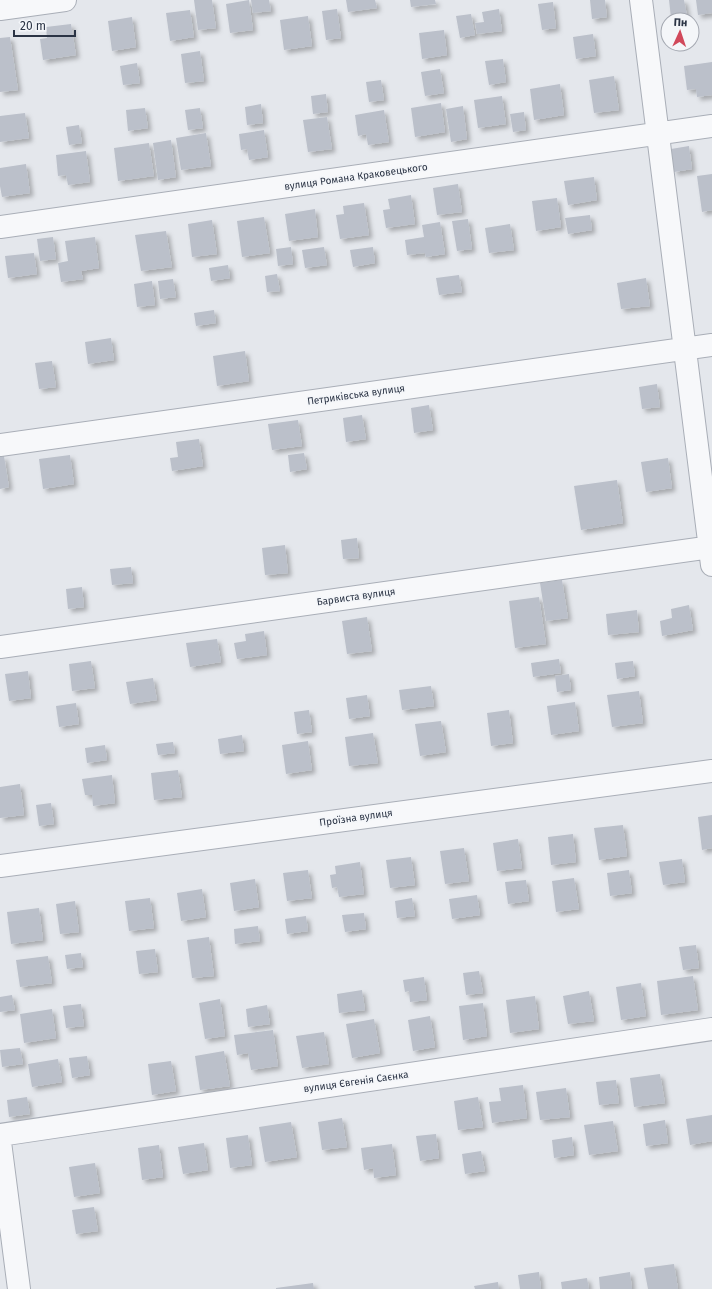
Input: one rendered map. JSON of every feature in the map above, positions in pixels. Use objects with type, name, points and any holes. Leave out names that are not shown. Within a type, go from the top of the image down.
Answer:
[{"type":"street","points":[[0,9],[66,0]]},
{"type":"street","points":[[641,0],[711,553]]},
{"type":"street","name":"вулиця Романа Краковецького","points":[[0,227],[712,126]]},
{"type":"street","name":"Петриківська вулиця","points":[[0,445],[712,345]]},
{"type":"street","name":"Барвиста вулиця","points":[[0,647],[711,553]]},
{"type":"street","name":"Проїзна вулиця","points":[[0,866],[712,771]]},
{"type":"street","name":"вулиця Євгенія Саєнка","points":[[0,1135],[712,1029]]},
{"type":"street","points":[[0,1142],[19,1289]]},
{"type":"building","points":[[194,0],[212,0],[216,28],[198,30]]},
{"type":"building","points":[[249,0],[253,30],[230,33],[226,4]]},
{"type":"building","points":[[251,0],[269,0],[271,11],[253,13]]},
{"type":"building","points":[[346,0],[375,0],[377,8],[348,12]]},
{"type":"building","points":[[410,0],[435,0],[436,4],[411,7]]},
{"type":"building","points":[[590,0],[605,0],[607,17],[592,19]]},
{"type":"building","points":[[669,0],[684,0],[686,12],[670,12]]},
{"type":"building","points":[[696,0],[712,0],[712,13],[700,15],[700,12],[698,12]]},
{"type":"building","points":[[553,2],[556,28],[542,30],[538,4]]},
{"type":"building","points":[[337,9],[341,38],[326,40],[322,11]]},
{"type":"building","points":[[499,9],[502,31],[477,34],[475,23],[484,22],[482,12]]},
{"type":"building","points":[[190,10],[194,37],[170,41],[166,13]]},
{"type":"building","points":[[471,14],[475,35],[460,38],[456,16]]},
{"type":"building","points":[[308,16],[312,46],[284,50],[280,20]]},
{"type":"building","points":[[132,17],[136,47],[112,51],[108,21]]},
{"type":"building","points":[[71,24],[76,55],[43,60],[40,39],[47,38],[46,27]]},
{"type":"building","points":[[444,30],[447,55],[422,59],[419,33]]},
{"type":"building","points":[[593,34],[596,56],[576,59],[573,37]]},
{"type":"building","points":[[10,37],[18,90],[0,92],[0,38]]},
{"type":"building","points":[[200,51],[204,81],[185,83],[181,54]]},
{"type":"building","points":[[503,59],[506,82],[489,85],[485,61]]},
{"type":"building","points":[[712,62],[712,95],[697,97],[696,89],[687,90],[684,66]]},
{"type":"building","points":[[137,63],[140,83],[123,85],[120,66]]},
{"type":"building","points":[[440,69],[444,93],[425,96],[421,72]]},
{"type":"building","points":[[614,76],[619,110],[594,113],[589,80]]},
{"type":"building","points":[[381,80],[384,100],[369,102],[366,82]]},
{"type":"building","points":[[560,84],[564,115],[534,120],[530,89]]},
{"type":"building","points":[[326,94],[328,112],[313,114],[311,96]]},
{"type":"building","points":[[502,96],[506,124],[478,128],[474,100]]},
{"type":"building","points":[[441,103],[445,132],[415,137],[411,108]]},
{"type":"building","points":[[261,104],[263,123],[247,125],[245,107]]},
{"type":"building","points":[[463,106],[467,139],[451,142],[446,109]]},
{"type":"building","points":[[145,108],[148,128],[128,131],[126,110]]},
{"type":"building","points":[[200,108],[203,128],[188,130],[185,110]]},
{"type":"building","points":[[384,110],[389,142],[368,145],[366,134],[358,136],[355,115]]},
{"type":"building","points":[[524,112],[526,130],[513,132],[510,114]]},
{"type":"building","points":[[25,113],[29,138],[0,142],[0,116]]},
{"type":"building","points":[[327,117],[332,149],[308,152],[303,120]]},
{"type":"building","points":[[79,125],[82,143],[69,145],[66,127]]},
{"type":"building","points":[[264,130],[268,157],[249,160],[247,149],[241,150],[239,134]]},
{"type":"building","points":[[206,133],[211,166],[181,170],[176,138]]},
{"type":"building","points":[[171,140],[176,177],[158,180],[153,143]]},
{"type":"building","points":[[149,143],[154,176],[118,181],[114,148]]},
{"type":"building","points":[[689,146],[692,169],[674,172],[671,149]]},
{"type":"building","points":[[86,151],[90,182],[68,185],[66,175],[58,176],[56,155]]},
{"type":"building","points":[[26,164],[30,193],[2,197],[0,186],[0,168]]},
{"type":"building","points":[[712,174],[712,210],[702,212],[697,176]]},
{"type":"building","points":[[594,177],[597,200],[568,205],[564,181]]},
{"type":"building","points":[[458,184],[462,212],[437,215],[433,188]]},
{"type":"building","points":[[411,195],[415,224],[386,228],[383,210],[390,209],[388,199]]},
{"type":"building","points":[[557,198],[561,227],[536,231],[532,201]]},
{"type":"building","points":[[364,203],[369,235],[340,239],[336,215],[344,214],[343,206]]},
{"type":"building","points":[[315,209],[318,237],[289,241],[285,214]]},
{"type":"building","points":[[590,215],[592,230],[568,234],[565,218]]},
{"type":"building","points":[[264,217],[270,253],[242,257],[237,221]]},
{"type":"building","points":[[468,219],[472,249],[457,251],[452,221]]},
{"type":"building","points":[[212,220],[217,254],[192,257],[188,224]]},
{"type":"building","points":[[440,222],[445,254],[426,257],[425,253],[407,255],[405,240],[424,237],[422,225]]},
{"type":"building","points":[[510,224],[514,250],[489,253],[485,228]]},
{"type":"building","points":[[166,231],[172,267],[141,271],[135,235]]},
{"type":"building","points":[[53,237],[56,259],[40,261],[37,239]]},
{"type":"building","points":[[95,237],[99,268],[81,271],[83,279],[61,282],[58,263],[68,261],[65,241]]},
{"type":"building","points":[[291,247],[293,264],[278,266],[276,249]]},
{"type":"building","points":[[324,247],[327,265],[305,268],[302,250]]},
{"type":"building","points":[[373,247],[375,263],[353,267],[350,250]]},
{"type":"building","points":[[34,253],[37,274],[8,278],[5,256]]},
{"type":"building","points":[[228,265],[230,278],[211,281],[209,268]]},
{"type":"building","points":[[277,274],[280,291],[267,292],[265,276]]},
{"type":"building","points":[[459,275],[462,292],[439,295],[436,278]]},
{"type":"building","points":[[646,278],[650,306],[621,309],[617,283]]},
{"type":"building","points":[[173,279],[176,297],[160,299],[158,281]]},
{"type":"building","points":[[152,281],[155,305],[137,307],[134,284]]},
{"type":"building","points":[[214,310],[216,323],[196,326],[194,313]]},
{"type":"building","points":[[111,338],[114,360],[88,364],[85,342]]},
{"type":"building","points":[[245,351],[249,381],[217,386],[213,356]]},
{"type":"building","points":[[52,361],[56,387],[39,389],[35,363]]},
{"type":"building","points":[[657,384],[660,407],[642,409],[639,387]]},
{"type":"building","points":[[429,405],[433,430],[414,433],[411,408]]},
{"type":"building","points":[[362,415],[366,439],[346,442],[343,418]]},
{"type":"building","points":[[298,420],[302,446],[272,450],[268,424]]},
{"type":"building","points":[[199,439],[203,466],[172,471],[170,458],[178,457],[176,442]]},
{"type":"building","points":[[304,453],[307,469],[290,472],[288,455]]},
{"type":"building","points":[[70,455],[74,484],[43,489],[39,459]]},
{"type":"building","points":[[4,456],[9,487],[0,489],[0,457]]},
{"type":"building","points":[[668,458],[672,488],[646,492],[641,462]]},
{"type":"building","points":[[617,480],[623,523],[581,530],[574,486]]},
{"type":"building","points":[[357,538],[359,558],[343,559],[341,540]]},
{"type":"building","points":[[285,545],[288,573],[265,575],[262,548]]},
{"type":"building","points":[[131,567],[133,583],[112,585],[110,569]]},
{"type":"building","points":[[562,580],[568,618],[546,621],[540,583]]},
{"type":"building","points":[[82,587],[84,607],[68,609],[66,589]]},
{"type":"building","points":[[539,597],[546,644],[515,648],[509,601]]},
{"type":"building","points":[[689,605],[693,630],[662,636],[660,621],[672,618],[671,609]]},
{"type":"building","points":[[637,610],[639,632],[608,635],[606,614]]},
{"type":"building","points":[[367,617],[372,651],[347,654],[342,621]]},
{"type":"building","points":[[264,631],[267,655],[237,659],[234,643],[246,641],[245,634]]},
{"type":"building","points":[[217,639],[221,662],[190,667],[186,643]]},
{"type":"building","points":[[559,659],[561,673],[533,677],[531,663]]},
{"type":"building","points":[[91,661],[95,688],[72,691],[69,664]]},
{"type":"building","points":[[633,661],[635,676],[617,679],[615,663]]},
{"type":"building","points":[[28,671],[31,698],[9,701],[5,674]]},
{"type":"building","points":[[569,674],[571,690],[557,692],[555,676]]},
{"type":"building","points":[[153,678],[157,700],[130,704],[126,682]]},
{"type":"building","points":[[431,686],[434,706],[402,710],[399,690]]},
{"type":"building","points":[[639,691],[643,723],[612,727],[607,695]]},
{"type":"building","points":[[367,695],[370,716],[349,719],[346,698]]},
{"type":"building","points":[[575,702],[579,731],[551,735],[547,706]]},
{"type":"building","points":[[76,703],[79,724],[59,727],[56,706]]},
{"type":"building","points":[[309,710],[312,732],[297,734],[294,712]]},
{"type":"building","points":[[509,710],[513,743],[491,746],[487,713]]},
{"type":"building","points":[[441,721],[446,752],[420,756],[415,724]]},
{"type":"building","points":[[373,733],[378,763],[349,766],[345,737]]},
{"type":"building","points":[[242,735],[244,751],[220,754],[218,739]]},
{"type":"building","points":[[308,741],[312,770],[286,774],[282,745]]},
{"type":"building","points":[[173,742],[175,753],[158,755],[156,744]]},
{"type":"building","points":[[105,745],[107,760],[87,763],[85,748]]},
{"type":"building","points":[[178,770],[182,797],[154,800],[151,773]]},
{"type":"building","points":[[112,775],[115,803],[93,806],[92,795],[85,795],[82,779]]},
{"type":"building","points":[[20,784],[24,815],[0,818],[0,787]]},
{"type":"building","points":[[51,803],[54,824],[39,826],[36,805]]},
{"type":"building","points":[[712,815],[712,848],[702,850],[698,817]]},
{"type":"building","points":[[623,825],[627,856],[599,860],[594,828]]},
{"type":"building","points":[[573,834],[576,862],[551,865],[548,837]]},
{"type":"building","points":[[518,839],[522,868],[497,871],[493,843]]},
{"type":"building","points":[[464,848],[469,881],[445,884],[440,851]]},
{"type":"building","points":[[411,857],[415,885],[390,888],[386,860]]},
{"type":"building","points":[[682,859],[685,882],[663,885],[659,862]]},
{"type":"building","points":[[360,862],[364,894],[339,897],[337,887],[332,888],[330,875],[336,874],[335,866]]},
{"type":"building","points":[[308,870],[312,898],[287,901],[283,873]]},
{"type":"building","points":[[629,870],[632,893],[610,896],[607,873]]},
{"type":"building","points":[[574,878],[579,909],[556,912],[552,881]]},
{"type":"building","points":[[255,879],[259,907],[234,911],[230,883]]},
{"type":"building","points":[[526,880],[529,901],[508,904],[505,882]]},
{"type":"building","points":[[202,889],[206,917],[181,921],[177,893]]},
{"type":"building","points":[[477,895],[480,915],[452,919],[449,899]]},
{"type":"building","points":[[150,898],[154,928],[129,931],[125,901]]},
{"type":"building","points":[[412,898],[415,916],[397,918],[395,901]]},
{"type":"building","points":[[75,901],[79,932],[60,934],[56,904]]},
{"type":"building","points":[[39,908],[43,940],[11,944],[7,912]]},
{"type":"building","points":[[364,913],[366,929],[345,932],[342,915]]},
{"type":"building","points":[[306,916],[308,931],[287,934],[285,919]]},
{"type":"building","points":[[258,926],[260,941],[235,944],[234,929]]},
{"type":"building","points":[[209,937],[214,976],[192,978],[187,940]]},
{"type":"building","points":[[696,945],[699,968],[683,970],[679,947]]},
{"type":"building","points":[[155,949],[158,972],[139,974],[136,951]]},
{"type":"building","points":[[81,953],[83,967],[67,969],[65,955]]},
{"type":"building","points":[[48,956],[52,983],[20,987],[16,960]]},
{"type":"building","points":[[479,971],[483,993],[466,995],[463,973]]},
{"type":"building","points":[[693,976],[698,1010],[661,1015],[657,981]]},
{"type":"building","points":[[424,977],[427,1000],[410,1002],[409,991],[405,992],[403,980]]},
{"type":"building","points":[[641,983],[646,1016],[621,1020],[616,987]]},
{"type":"building","points":[[362,990],[365,1010],[339,1013],[337,994]]},
{"type":"building","points":[[589,991],[594,1021],[568,1024],[563,996]]},
{"type":"building","points":[[12,995],[15,1010],[0,1012],[0,997]]},
{"type":"building","points":[[535,996],[539,1029],[510,1033],[506,1000]]},
{"type":"building","points":[[220,999],[225,1036],[205,1039],[199,1003]]},
{"type":"building","points":[[483,1003],[487,1036],[463,1040],[459,1006]]},
{"type":"building","points":[[81,1004],[84,1026],[66,1028],[63,1006]]},
{"type":"building","points":[[267,1005],[270,1024],[248,1027],[246,1009]]},
{"type":"building","points":[[52,1009],[56,1038],[24,1043],[20,1014]]},
{"type":"building","points":[[430,1016],[435,1047],[413,1051],[408,1020]]},
{"type":"building","points":[[374,1019],[380,1053],[352,1058],[346,1024]]},
{"type":"building","points":[[273,1030],[278,1066],[251,1070],[248,1053],[237,1055],[234,1035]]},
{"type":"building","points":[[324,1032],[329,1064],[302,1068],[296,1036]]},
{"type":"building","points":[[20,1048],[23,1064],[2,1067],[0,1050]]},
{"type":"building","points":[[224,1051],[230,1086],[200,1090],[195,1056]]},
{"type":"building","points":[[87,1056],[90,1075],[72,1078],[69,1058]]},
{"type":"building","points":[[58,1059],[62,1082],[32,1087],[28,1064]]},
{"type":"building","points":[[171,1061],[176,1091],[152,1095],[148,1064]]},
{"type":"building","points":[[660,1074],[665,1103],[634,1107],[630,1078]]},
{"type":"building","points":[[616,1080],[619,1103],[599,1105],[596,1082]]},
{"type":"building","points":[[523,1085],[527,1118],[492,1123],[489,1102],[501,1101],[499,1088]]},
{"type":"building","points":[[566,1088],[570,1117],[540,1120],[536,1092]]},
{"type":"building","points":[[27,1097],[30,1114],[9,1117],[7,1100]]},
{"type":"building","points":[[478,1097],[483,1127],[458,1130],[454,1101]]},
{"type":"building","points":[[712,1115],[712,1141],[690,1145],[686,1119]]},
{"type":"building","points":[[342,1118],[347,1147],[322,1150],[318,1122]]},
{"type":"building","points":[[665,1120],[668,1143],[646,1146],[643,1124]]},
{"type":"building","points":[[613,1121],[618,1151],[589,1155],[584,1125]]},
{"type":"building","points":[[291,1122],[297,1157],[265,1162],[259,1127]]},
{"type":"building","points":[[436,1134],[439,1158],[420,1161],[416,1136]]},
{"type":"building","points":[[248,1135],[252,1165],[230,1168],[226,1138]]},
{"type":"building","points":[[572,1137],[574,1155],[554,1158],[552,1140]]},
{"type":"building","points":[[204,1143],[208,1170],[183,1174],[178,1147]]},
{"type":"building","points":[[392,1144],[396,1175],[374,1178],[373,1168],[364,1170],[361,1148]]},
{"type":"building","points":[[159,1145],[163,1177],[142,1180],[138,1148]]},
{"type":"building","points":[[481,1151],[485,1171],[465,1174],[462,1154]]},
{"type":"building","points":[[95,1163],[100,1193],[74,1197],[69,1167]]},
{"type":"building","points":[[94,1207],[98,1231],[76,1234],[72,1210]]},
{"type":"building","points":[[674,1264],[678,1289],[648,1289],[644,1268]]},
{"type":"building","points":[[539,1272],[541,1289],[520,1289],[518,1275]]},
{"type":"building","points":[[630,1272],[632,1289],[600,1289],[599,1277]]},
{"type":"building","points":[[587,1278],[589,1289],[562,1289],[561,1282]]},
{"type":"building","points":[[498,1282],[499,1289],[475,1289],[474,1286]]},
{"type":"building","points":[[313,1283],[314,1289],[276,1289],[276,1288]]}]
